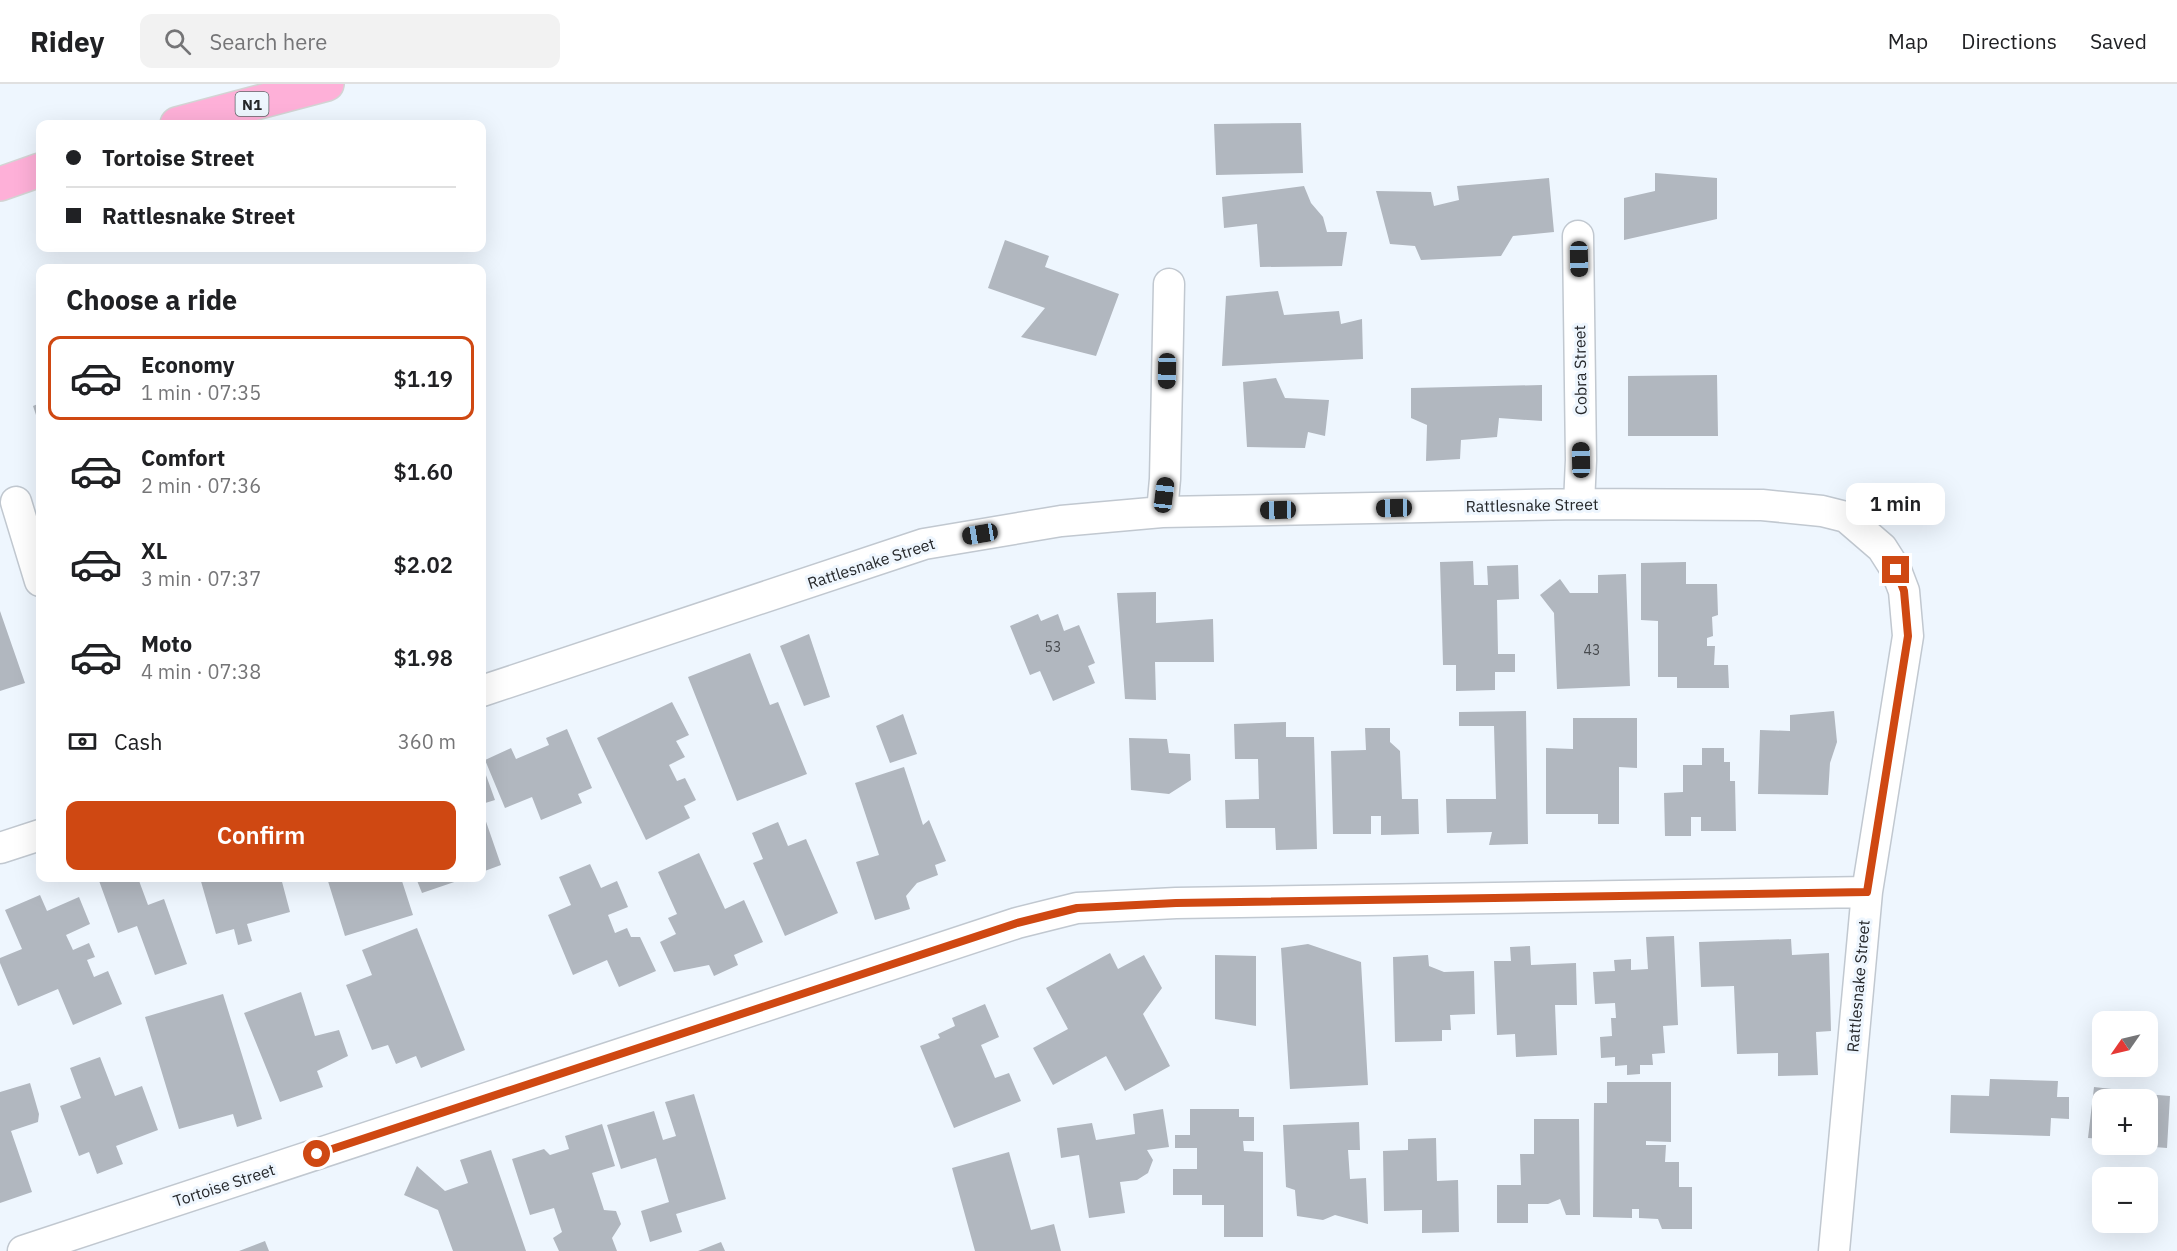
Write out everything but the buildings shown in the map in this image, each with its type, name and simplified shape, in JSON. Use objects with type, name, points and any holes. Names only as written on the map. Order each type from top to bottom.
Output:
[{"type":"highway","name":"N1","points":[[192,120],[327,84]]},
{"type":"highway","points":[[0,184],[36,171]]},
{"type":"street","name":"Cobra Street","points":[[1578,236],[1580,504]]},
{"type":"street","points":[[1161,512],[1166,478],[1169,284]]},
{"type":"street","points":[[16,502],[36,568]]},
{"type":"street","name":"Rattlesnake Street","points":[[486,690],[924,544],[1061,520],[1161,512],[1580,504],[1762,505],[1822,511],[1846,517],[1882,548],[1896,570],[1904,591],[1908,636],[1867,892],[1834,1251]]},
{"type":"street","points":[[0,848],[36,836]]},
{"type":"street","name":"Tortoise Street","points":[[23,1251],[994,930],[1077,908],[1278,901],[1867,892]]},
{"type":"route","points":[[317,1154],[1017,923],[1077,908],[1176,903],[1867,892],[1908,636],[1904,591],[1896,570]]}]
